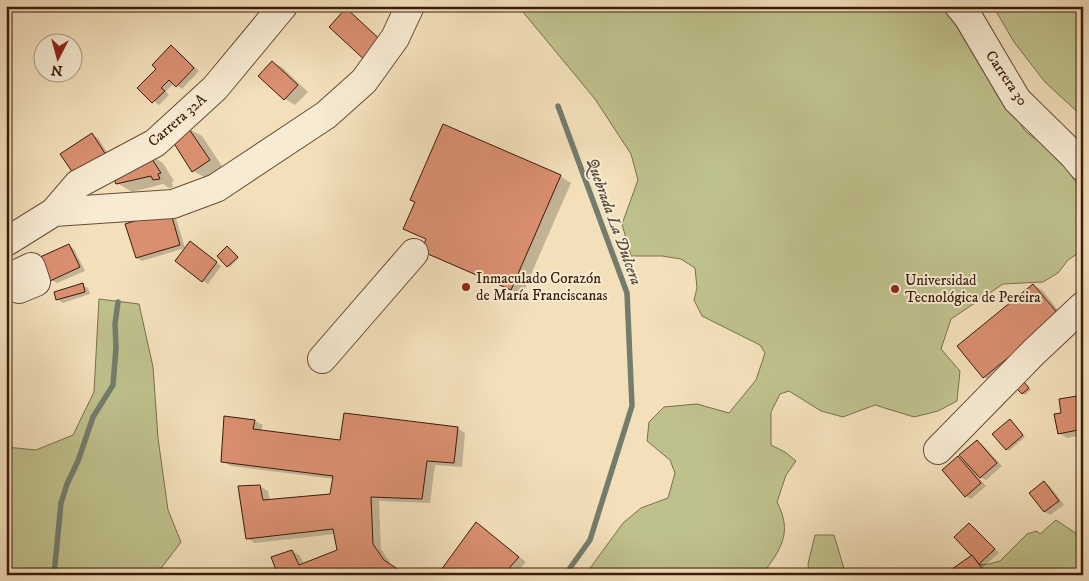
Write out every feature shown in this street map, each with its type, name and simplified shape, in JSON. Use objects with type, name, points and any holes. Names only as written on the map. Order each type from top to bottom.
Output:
[{"type":"street","name":"Carrera 32A","points":[[54,212],[78,184],[155,143],[215,88],[283,6]]},
{"type":"street","points":[[6,242],[54,212],[173,204],[216,188],[326,115],[364,81],[395,38],[410,6]]},
{"type":"street","name":"Carrera 30","points":[[959,6],[968,17],[1018,100],[1083,167]]},
{"type":"street","points":[[322,358],[414,253]]},
{"type":"street","points":[[938,450],[1034,352],[1083,306]]},
{"type":"green space","name":"Universidad Tecnológica de Pereira","points":[[518,6],[947,6],[1025,131],[1055,154],[1083,192],[1083,250],[1068,260],[1058,273],[1043,282],[1003,284],[951,319],[941,349],[960,371],[957,401],[938,411],[914,417],[875,405],[843,417],[821,411],[789,391],[780,394],[771,412],[771,445],[785,452],[796,461],[786,475],[777,502],[784,523],[783,540],[775,557],[762,575],[585,575],[623,523],[641,508],[668,498],[675,473],[670,460],[647,441],[649,422],[664,407],[697,404],[729,413],[756,380],[765,353],[760,345],[702,316],[694,300],[697,288],[695,268],[681,259],[662,256],[631,256],[622,224],[638,180],[631,154],[595,99]]},
{"type":"green space","points":[[993,6],[1083,6],[1083,117],[1045,82],[1014,42]]},
{"type":"green space","points":[[99,299],[139,304],[153,367],[158,438],[168,510],[181,542],[156,575],[6,575],[6,447],[36,450],[73,435],[94,392]]},
{"type":"green space","points":[[1056,520],[1083,538],[1083,575],[963,575],[976,565],[1000,561],[1027,534],[1037,531],[1040,534]]},
{"type":"green space","points":[[815,535],[834,535],[846,575],[809,575],[808,564]]},
{"type":"building","points":[[346,8],[386,45],[368,63],[329,27]]},
{"type":"building","points":[[171,45],[194,68],[176,87],[169,80],[161,88],[165,91],[152,103],[137,88],[156,69],[152,65]]},
{"type":"building","points":[[272,61],[298,85],[284,100],[258,76]]},
{"type":"building","points":[[443,124],[561,175],[511,290],[421,251],[426,239],[403,229],[415,202],[410,200]]},
{"type":"building","points":[[187,126],[210,160],[192,172],[170,137]]},
{"type":"building","points":[[92,133],[106,155],[75,176],[60,154]]},
{"type":"building","points":[[148,153],[161,173],[158,174],[160,179],[153,180],[151,176],[116,184],[112,175]]},
{"type":"building","points":[[170,210],[180,245],[136,258],[125,224]]},
{"type":"building","points":[[190,241],[217,262],[202,282],[175,261]]},
{"type":"building","points":[[69,244],[80,267],[50,281],[40,257]]},
{"type":"building","points":[[227,246],[238,257],[227,267],[217,256]]},
{"type":"building","points":[[83,283],[85,292],[56,300],[54,292]]},
{"type":"building","points":[[1033,284],[1060,316],[983,378],[957,346]]},
{"type":"building","points":[[1024,382],[1029,388],[1022,394],[1017,389]]},
{"type":"building","points":[[1083,395],[1083,429],[1058,434],[1054,414],[1061,413],[1059,399]]},
{"type":"building","points":[[344,413],[458,427],[454,463],[427,461],[422,499],[371,497],[373,544],[384,560],[399,570],[418,575],[278,575],[271,557],[292,550],[299,565],[337,550],[333,529],[246,539],[238,486],[260,485],[263,500],[330,494],[333,476],[221,462],[224,416],[255,420],[253,429],[340,440]]},
{"type":"building","points":[[1010,419],[1023,435],[1006,450],[992,434]]},
{"type":"building","points":[[977,440],[997,463],[980,478],[959,455]]},
{"type":"building","points":[[958,456],[981,483],[965,497],[942,470]]},
{"type":"building","points":[[1044,481],[1059,501],[1044,512],[1029,493]]},
{"type":"building","points":[[476,522],[519,557],[503,575],[418,575],[441,570]]},
{"type":"building","points":[[969,523],[995,549],[979,564],[954,537]]},
{"type":"building","points":[[972,555],[987,575],[957,575],[952,569]]},
{"type":"waterway","name":"Quebrada La Dulcera","points":[[558,106],[627,293],[632,406],[590,540],[565,575]]},
{"type":"waterway","points":[[54,575],[61,503],[93,417],[113,385],[116,348],[115,324],[118,302]]},
{"type":"place","name":"Inmaculado Corazón de María Franciscanas","points":[[466,287]]},
{"type":"place","name":"Universidad Tecnológica de Pereira","points":[[895,289]]}]
